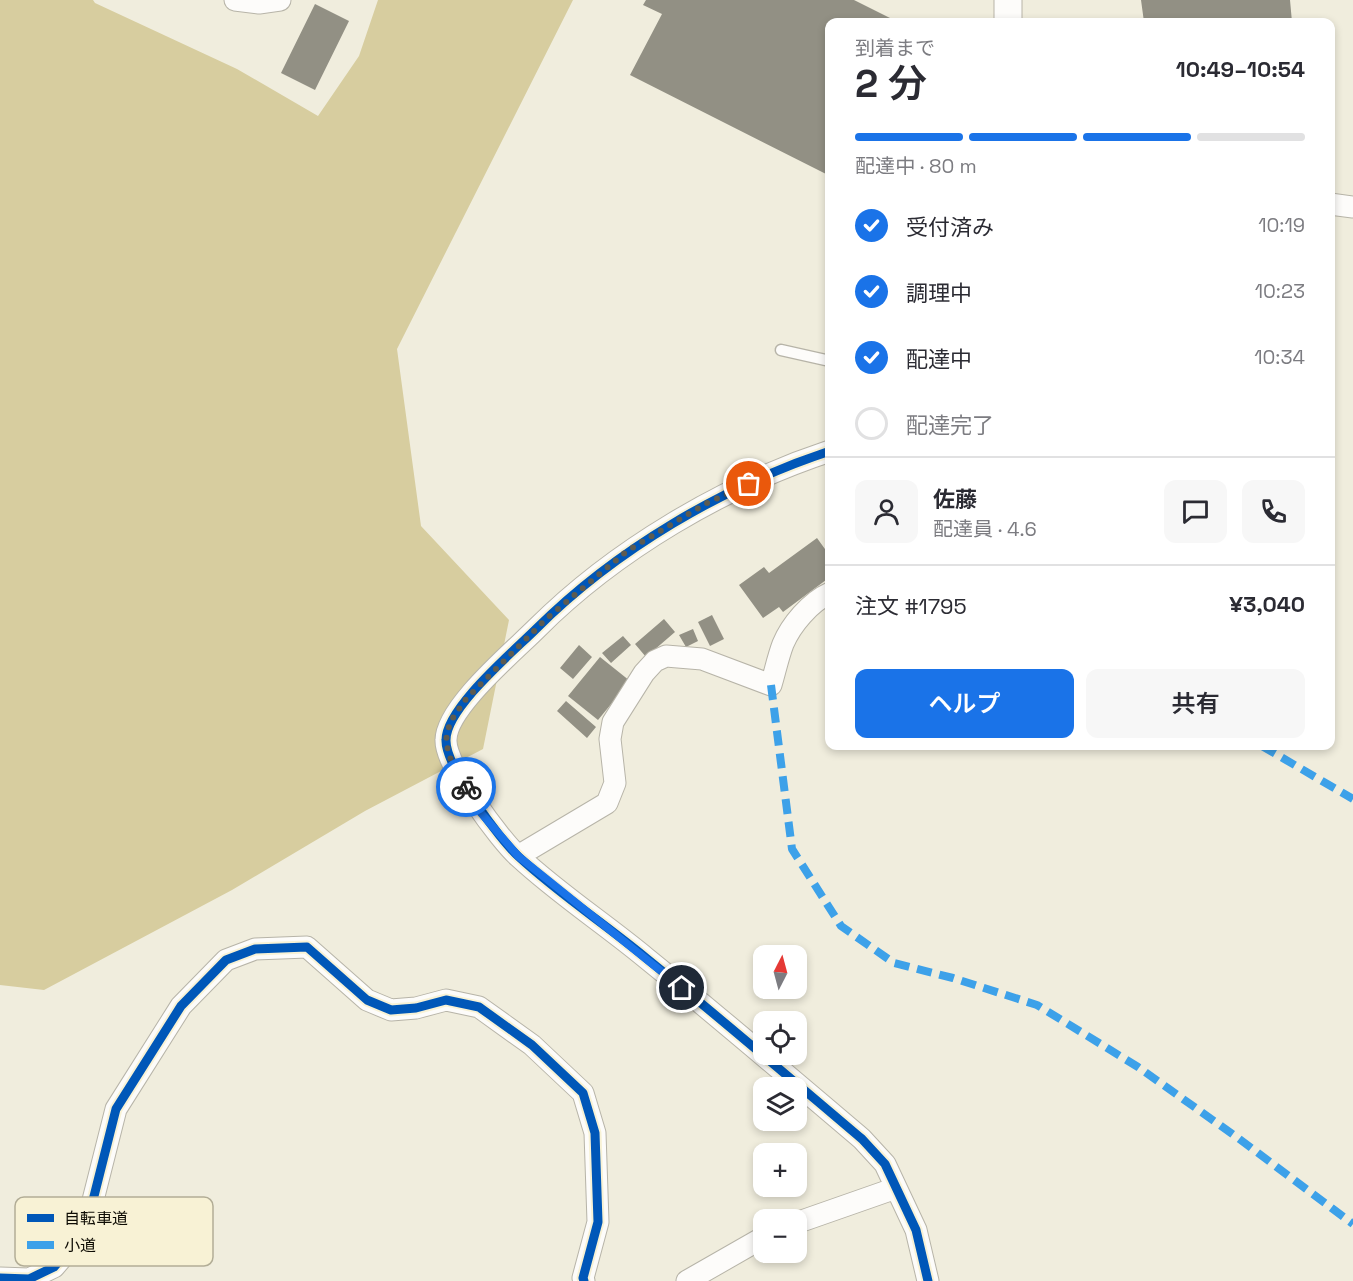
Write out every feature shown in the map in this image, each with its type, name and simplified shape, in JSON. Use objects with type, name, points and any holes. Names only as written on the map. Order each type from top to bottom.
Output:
[{"type":"street","points":[[236,0],[259,3],[280,0]]},
{"type":"street","points":[[1008,0],[1008,18]]},
{"type":"street","points":[[1335,205],[1353,207]]},
{"type":"street","points":[[825,453],[770,474],[707,503],[627,551],[546,619],[466,699],[450,722],[446,740],[449,756],[481,813],[518,856],[647,958],[862,1138],[885,1164],[916,1230],[928,1281]]},
{"type":"street","points":[[518,856],[607,803],[615,783],[610,739],[613,722],[644,673],[655,662],[666,656],[702,659],[771,685],[783,644],[799,618],[825,595]]},
{"type":"street","points":[[94,1197],[116,1109],[181,1006],[225,960],[255,949],[307,947],[368,1000],[391,1010],[416,1008],[446,1000],[479,1008],[532,1045],[583,1093],[595,1132],[598,1222],[584,1281]]},
{"type":"street","points":[[807,1219],[896,1188]]},
{"type":"street","points":[[687,1281],[753,1243]]},
{"type":"street","points":[[0,1278],[29,1279],[56,1266]]},
{"type":"lane","points":[[781,350],[825,360]]},
{"type":"shaded area","points":[[0,0],[93,0],[95,3],[237,69],[318,116],[359,56],[378,0],[573,0],[397,349],[421,526],[509,620],[483,749],[365,811],[232,890],[44,990],[0,985]]},
{"type":"building","points":[[646,0],[854,0],[890,18],[825,18],[825,173],[630,75],[662,14],[643,5]]},
{"type":"building","points":[[1141,0],[1290,0],[1292,18],[1143,18]]},
{"type":"building","points":[[315,4],[349,21],[315,90],[281,73]]},
{"type":"building","points":[[817,538],[825,549],[825,581],[783,612],[779,607],[763,618],[739,585],[764,567],[769,573]]},
{"type":"building","points":[[712,615],[724,639],[710,646],[698,622]]},
{"type":"building","points":[[664,619],[675,632],[646,657],[635,644]]},
{"type":"building","points":[[693,629],[698,641],[686,647],[679,635]]},
{"type":"building","points":[[623,636],[631,645],[611,663],[602,653]]},
{"type":"building","points":[[579,645],[592,657],[573,679],[560,668]]},
{"type":"building","points":[[600,657],[630,681],[598,720],[568,696]]},
{"type":"building","points":[[566,701],[596,727],[587,738],[557,711]]},
{"type":"marked path","points":[[771,685],[792,849],[841,926],[894,963],[953,978],[1037,1005],[1138,1067],[1353,1224]]},
{"type":"marked path","points":[[1269,750],[1353,799]]},
{"type":"cycle path","points":[[825,453],[750,482],[711,502],[636,547],[600,573],[567,600],[482,681],[457,712],[449,727],[446,740],[454,767],[475,802],[499,835],[519,857],[727,1025],[862,1139],[885,1164],[916,1230],[928,1281]]},
{"type":"cycle path","points":[[94,1197],[116,1109],[181,1006],[226,960],[255,949],[307,947],[367,1000],[391,1010],[416,1008],[446,1000],[479,1007],[532,1045],[583,1093],[595,1133],[598,1222],[584,1281]]},
{"type":"cycle path","points":[[0,1278],[29,1279],[55,1266]]},
{"type":"way so far","points":[[466,787],[449,756],[446,740],[450,722],[466,699],[546,619],[627,551],[707,503],[749,484]]},
{"type":"route","points":[[466,787],[481,813],[518,856],[682,988]]}]
